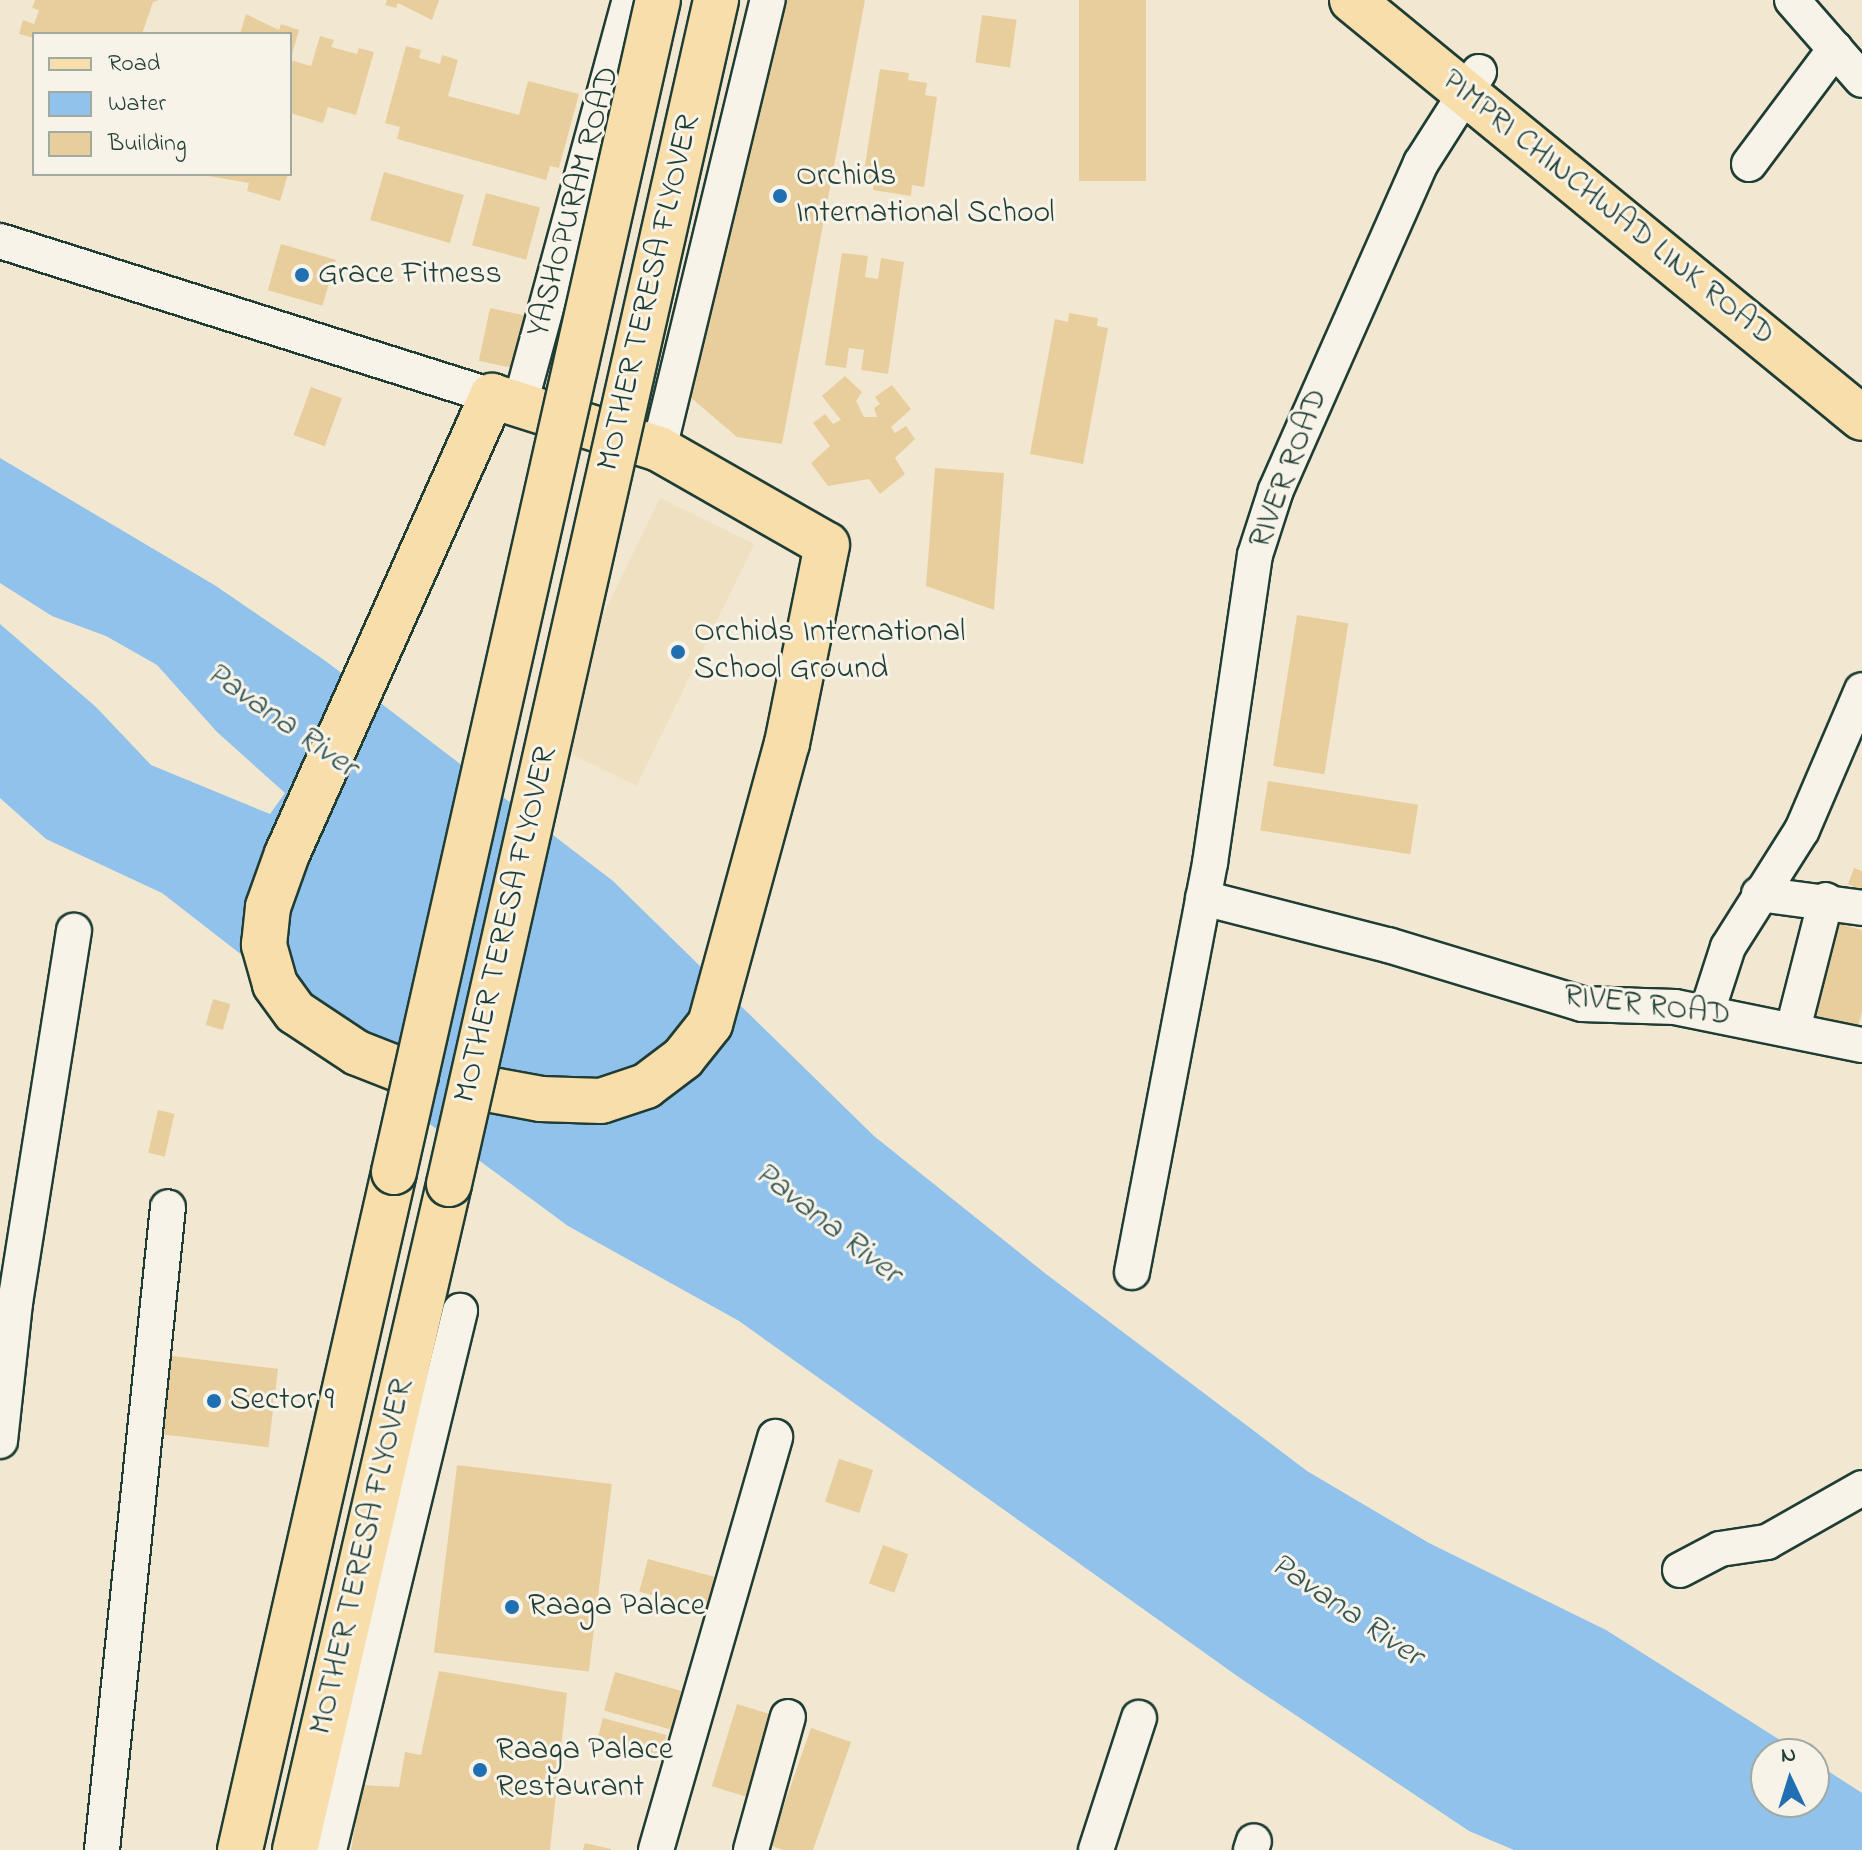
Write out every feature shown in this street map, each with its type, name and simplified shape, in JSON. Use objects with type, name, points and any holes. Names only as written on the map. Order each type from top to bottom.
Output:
[{"type":"main road","name":"MOTHER TERESA FLYOVER","points":[[241,1847],[658,0]]},
{"type":"main road","name":"MOTHER TERESA FLYOVER","points":[[295,1850],[716,0]]},
{"type":"main road","name":"PIMPRI CHINCHWAD LINK ROAD","points":[[1352,0],[1472,83],[1862,387]]},
{"type":"main road","name":"PIMPRI CHINCHWAD LINK ROAD","points":[[1391,0],[1472,83],[1862,418]]},
{"type":"main road","points":[[416,1076],[357,1053],[295,1012],[275,984],[264,945],[268,907],[287,854],[430,533],[506,400],[659,449],[827,545],[787,743],[710,1024],[683,1058],[646,1086],[601,1101],[541,1099],[471,1086]]},
{"type":"street","name":"YASHOPURAM ROAD","points":[[506,400],[630,0]]},
{"type":"street","points":[[659,449],[768,0]]},
{"type":"street","points":[[1792,0],[1862,80]]},
{"type":"street","points":[[1749,164],[1835,49]]},
{"type":"street","name":"RIVER ROAD","points":[[1132,1272],[1203,898],[1255,555],[1271,503],[1421,163],[1472,83]]},
{"type":"street","points":[[0,241],[506,400]]},
{"type":"street","points":[[1707,1012],[1728,947],[1802,830],[1862,690]]},
{"type":"street","points":[[1759,894],[1826,900],[1862,908]]},
{"type":"street","name":"RIVER ROAD","points":[[1203,898],[1388,945],[1582,1004],[1707,1012],[1862,1045]]},
{"type":"street","points":[[1793,1029],[1826,900]]},
{"type":"street","points":[[0,1441],[15,1303],[74,931]]},
{"type":"street","points":[[102,1850],[168,1207]]},
{"type":"street","points":[[329,1850],[460,1311]]},
{"type":"street","points":[[656,1850],[689,1722],[775,1437]]},
{"type":"street","points":[[1680,1570],[1720,1549],[1767,1542],[1862,1488]]},
{"type":"street","points":[[751,1850],[788,1717]]},
{"type":"street","points":[[1096,1850],[1139,1718]]},
{"type":"shaded area","name":"Orchids International School Ground","points":[[660,498],[754,544],[636,786],[542,740]]},
{"type":"water","name":"Pavana River","points":[[0,458],[216,586],[327,662],[613,881],[874,1136],[1046,1274],[1307,1471],[1429,1543],[1606,1630],[1777,1738],[1750,1738],[1750,1818],[1830,1818],[1830,1772],[1862,1793],[1862,1850],[1514,1850],[1469,1831],[1240,1678],[739,1321],[568,1226],[412,1111],[261,970],[162,893],[46,839],[0,798],[0,624],[96,707],[151,765],[270,814],[285,793],[217,732],[157,665],[106,636],[52,616],[0,583]]},
{"type":"building","points":[[35,0],[159,0],[153,2],[143,32],[32,32],[32,37],[19,34],[23,20],[34,24],[39,10],[32,8]]},
{"type":"building","points":[[387,0],[439,0],[432,20],[398,3],[396,8],[385,5]]},
{"type":"building","name":"Orchids International School","points":[[780,0],[865,0],[782,444],[737,437],[683,391]]},
{"type":"building","points":[[1079,0],[1146,0],[1146,181],[1079,181]]},
{"type":"building","points":[[246,14],[279,30],[281,24],[299,30],[292,54],[292,32],[241,32]]},
{"type":"building","points":[[982,15],[1017,20],[1010,67],[975,63]]},
{"type":"building","points":[[320,36],[334,40],[331,47],[357,54],[359,48],[374,52],[356,115],[328,107],[323,123],[292,114],[292,61],[311,66]]},
{"type":"building","points":[[406,46],[421,50],[419,58],[440,64],[442,55],[458,60],[448,96],[519,115],[528,81],[579,94],[559,168],[550,166],[546,180],[397,139],[400,127],[385,123]]},
{"type":"building","points":[[880,69],[909,73],[908,80],[927,83],[925,95],[937,97],[924,187],[912,185],[911,196],[873,190],[874,180],[863,178]]},
{"type":"building","points":[[384,172],[464,195],[450,243],[370,220]]},
{"type":"building","points":[[209,176],[287,176],[280,201],[247,191],[249,183]]},
{"type":"building","points":[[486,193],[540,207],[526,260],[472,245]]},
{"type":"building","name":"Grace Fitness","points":[[281,244],[336,260],[323,306],[268,290]]},
{"type":"building","points":[[842,253],[868,256],[865,277],[878,279],[881,258],[904,262],[888,374],[861,370],[864,350],[849,348],[846,368],[825,365]]},
{"type":"building","points":[[490,308],[527,316],[516,369],[479,361]]},
{"type":"building","points":[[1069,313],[1098,318],[1097,326],[1108,328],[1083,464],[1030,454],[1055,319],[1068,322]]},
{"type":"building","points":[[845,376],[862,392],[856,401],[864,417],[877,417],[874,408],[880,404],[875,397],[892,385],[911,409],[891,427],[895,433],[906,426],[915,439],[895,458],[905,474],[880,494],[869,479],[828,486],[811,463],[830,446],[813,423],[825,414],[833,424],[841,420],[822,396]]},
{"type":"building","points":[[311,387],[342,398],[325,446],[294,435]]},
{"type":"building","points":[[935,468],[1004,473],[994,610],[926,586]]},
{"type":"building","points":[[1297,615],[1348,623],[1324,774],[1273,766]]},
{"type":"building","points":[[1268,781],[1418,805],[1410,854],[1260,830]]},
{"type":"building","points":[[1854,868],[1862,871],[1862,890],[1848,884]]},
{"type":"building","points":[[1833,922],[1862,930],[1862,1012],[1856,1034],[1806,1020]]},
{"type":"building","points":[[213,999],[230,1004],[223,1030],[206,1025]]},
{"type":"building","points":[[158,1110],[175,1114],[165,1157],[148,1153]]},
{"type":"building","name":"Sector 9","points":[[157,1354],[278,1369],[268,1447],[147,1432]]},
{"type":"building","points":[[839,1459],[873,1470],[859,1513],[825,1502]]},
{"type":"building","name":"Raaga Palace","points":[[457,1465],[612,1484],[589,1672],[434,1653]]},
{"type":"building","points":[[883,1545],[908,1554],[894,1593],[869,1584]]},
{"type":"building","points":[[648,1559],[726,1580],[717,1613],[639,1592]]},
{"type":"building","name":"Raaga Palace Restaurant","points":[[439,1671],[567,1693],[550,1850],[351,1850],[362,1785],[399,1787],[405,1752],[421,1755]]},
{"type":"building","points":[[615,1672],[683,1692],[672,1730],[604,1710]]},
{"type":"building","points":[[737,1704],[777,1716],[752,1799],[712,1786]]},
{"type":"building","points":[[603,1718],[667,1735],[660,1759],[597,1742]]},
{"type":"building","points":[[811,1728],[851,1742],[813,1850],[783,1850],[770,1845]]},
{"type":"building","points":[[585,1843],[611,1849],[611,1850],[583,1850]]},
{"type":"place","name":"Orchids International School","points":[[780,196]]},
{"type":"place","name":"Grace Fitness","points":[[302,275]]},
{"type":"place","name":"Orchids International School Ground","points":[[678,652]]},
{"type":"place","name":"Sector 9","points":[[214,1401]]},
{"type":"place","name":"Raaga Palace","points":[[512,1607]]},
{"type":"place","name":"Raaga Palace Restaurant","points":[[480,1770]]}]
